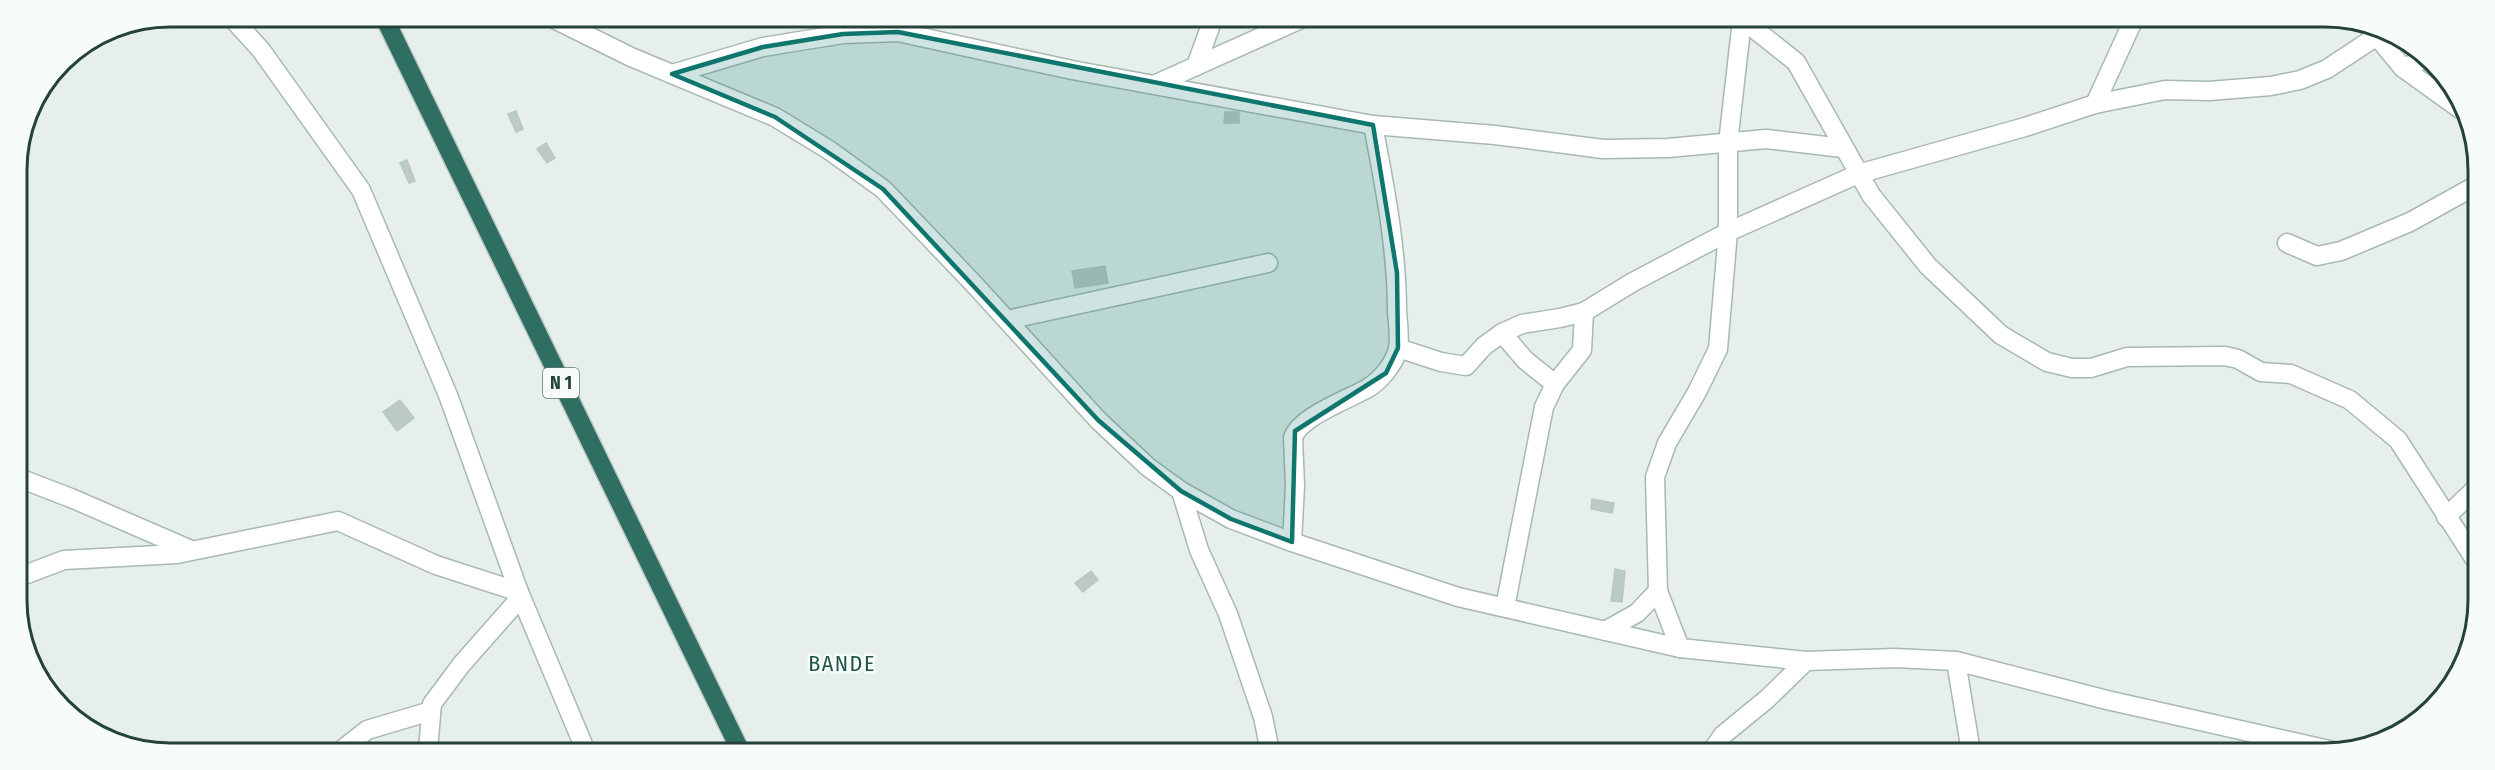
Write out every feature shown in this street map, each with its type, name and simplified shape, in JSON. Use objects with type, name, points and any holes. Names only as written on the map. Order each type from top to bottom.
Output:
[{"type":"highway","name":"N 1","points":[[389,27],[737,743]]},
{"type":"street","points":[[240,27],[261,50],[360,189],[448,395],[520,595],[582,743]]},
{"type":"street","points":[[571,27],[672,74],[776,117],[829,150],[883,189],[1098,420],[1148,467],[1180,491],[1231,519],[1292,543],[1458,597],[1680,648],[1806,661],[1895,658],[1956,661],[2107,700],[2298,743]]},
{"type":"street","points":[[672,74],[836,27]]},
{"type":"street","points":[[850,27],[898,32],[1072,70],[1373,126],[1495,135],[1603,149],[1668,148],[1766,139],[1844,148]]},
{"type":"street","points":[[1196,66],[1210,27]]},
{"type":"street","points":[[1156,84],[1283,27]]},
{"type":"street","points":[[1680,648],[1658,591],[1655,477],[1667,443],[1697,392],[1718,349],[1728,232],[1728,142],[1741,27]]},
{"type":"street","points":[[1751,27],[1796,62],[1871,195],[1928,266],[1966,305],[2010,340],[2047,362],[2072,368],[2091,368],[2127,357],[2203,356],[2238,359],[2261,372],[2291,374],[2350,400],[2398,440],[2468,549]]},
{"type":"street","points":[[2095,104],[2130,27]]},
{"type":"street","points":[[1398,348],[1442,362],[1466,366],[1484,346],[1502,333],[1522,324],[1584,312],[1633,282],[1728,232],[1858,174],[2025,127],[2095,104],[2165,90],[2209,91],[2261,87],[2300,80],[2327,69],[2375,36]]},
{"type":"street","points":[[2377,37],[2403,68],[2451,102]]},
{"type":"street","points":[[2403,68],[2419,63]]},
{"type":"street","points":[[1292,543],[1295,486],[1293,438],[1295,431],[1307,421],[1370,386],[1386,373],[1398,348],[1397,273],[1389,207],[1373,126]]},
{"type":"street","points":[[2287,243],[2317,256],[2341,251],[2410,222],[2468,190]]},
{"type":"street","points":[[1007,320],[1268,263]]},
{"type":"street","points":[[1505,607],[1544,407],[1555,384],[1582,350],[1584,312]]},
{"type":"street","points":[[1502,333],[1525,360],[1555,384]]},
{"type":"street","points":[[27,481],[192,551]]},
{"type":"street","points":[[1180,491],[1199,550],[1228,614],[1263,717],[1268,743]]},
{"type":"street","points":[[2446,517],[2468,500]]},
{"type":"street","points":[[27,574],[64,560],[192,551],[339,521],[436,565],[520,595]]},
{"type":"street","points":[[1605,631],[1637,613],[1658,591]]},
{"type":"street","points":[[428,743],[432,704],[461,665],[520,595]]},
{"type":"street","points":[[1717,743],[1723,735],[1767,699],[1806,661]]},
{"type":"street","points":[[1956,661],[1970,743]]},
{"type":"street","points":[[351,743],[367,730],[431,711]]},
{"type":"highlighted area","points":[[898,32],[1373,125],[1397,273],[1398,348],[1386,373],[1295,431],[1292,542],[1231,519],[1181,491],[1098,420],[883,189],[775,117],[672,74],[763,47],[843,34]]},
{"type":"building","points":[[516,111],[523,129],[516,132],[508,114]]},
{"type":"building","points":[[1225,112],[1239,112],[1239,123],[1224,123]]},
{"type":"building","points":[[546,143],[555,158],[547,163],[537,149]]},
{"type":"building","points":[[407,160],[415,181],[409,183],[400,163]]},
{"type":"building","points":[[1105,266],[1108,283],[1075,288],[1072,271]]},
{"type":"building","points":[[400,400],[414,418],[397,431],[383,412]]},
{"type":"building","points":[[1592,499],[1614,503],[1612,513],[1591,509]]},
{"type":"building","points":[[1615,569],[1625,571],[1622,602],[1611,601]]},
{"type":"building","points":[[1091,571],[1098,580],[1083,592],[1075,583]]},
{"type":"district","name":"BANDE","points":[[842,663]]}]
